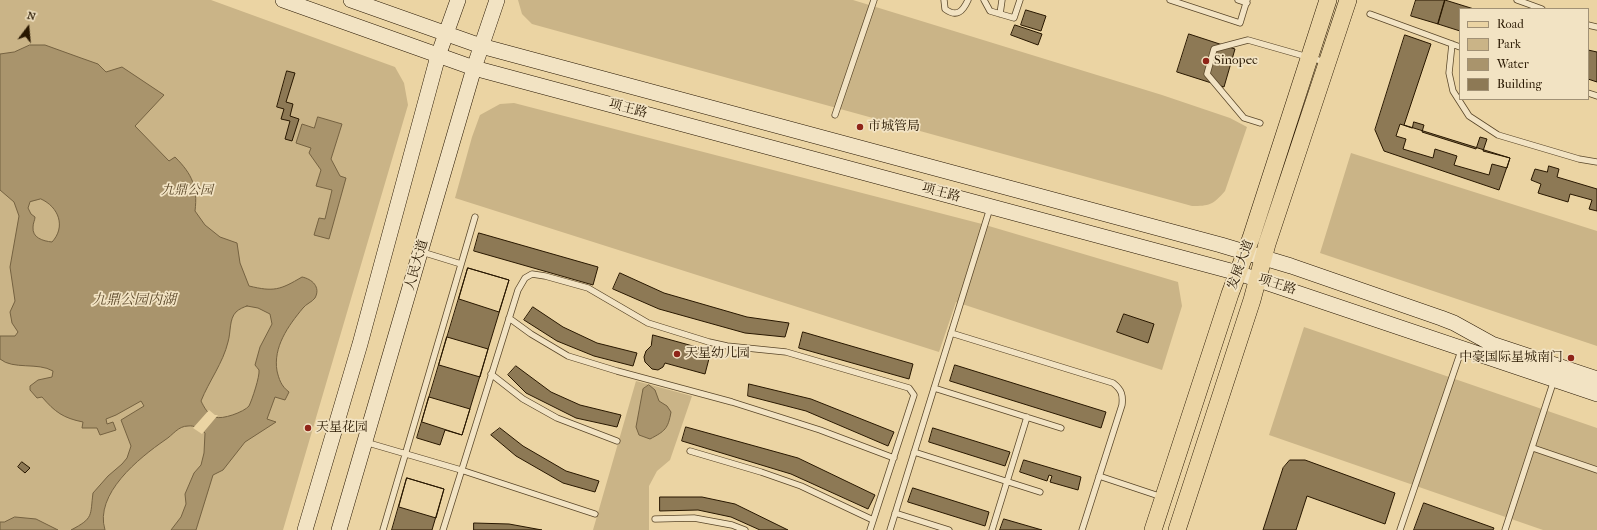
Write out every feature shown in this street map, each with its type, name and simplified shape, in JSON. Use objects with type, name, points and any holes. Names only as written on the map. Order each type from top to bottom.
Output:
[{"type":"main road","name":"项王路","points":[[283,0],[474,68],[1238,273],[1597,394]]},
{"type":"main road","name":"项王路","points":[[350,0],[481,46],[1263,257],[1441,318],[1454,323],[1492,344],[1597,379]]},
{"type":"main road","points":[[305,530],[360,344],[438,56],[458,0]]},
{"type":"main road","name":"人民大道","points":[[339,530],[474,68],[497,0]]},
{"type":"main road","name":"发展大道","points":[[1153,530],[1328,0]]},
{"type":"main road","name":"发展大道","points":[[1177,530],[1252,300],[1263,257],[1348,0]]},
{"type":"lane","points":[[835,115],[874,0]]},
{"type":"lane","points":[[944,0],[945,9],[948,12],[958,13],[962,11],[968,0]]},
{"type":"lane","points":[[984,0],[990,11],[1014,18],[1020,0]]},
{"type":"lane","points":[[1000,14],[1002,0]]},
{"type":"lane","points":[[1170,0],[1240,23],[1247,1],[1238,0]]},
{"type":"lane","points":[[1517,0],[1539,8]]},
{"type":"lane","points":[[1370,14],[1459,47]]},
{"type":"lane","points":[[1260,123],[1244,118],[1207,74],[1214,48],[1248,40],[1327,62]]},
{"type":"lane","points":[[1452,44],[1449,73],[1453,92],[1469,116],[1498,135],[1579,159],[1597,162]]},
{"type":"lane","points":[[890,530],[990,206]]},
{"type":"lane","points":[[383,530],[475,217]]},
{"type":"lane","points":[[421,252],[461,264]]},
{"type":"lane","points":[[443,530],[518,290],[525,278],[532,274],[545,276],[594,291],[648,323],[709,342],[727,346],[786,352],[909,388],[914,395],[870,530]]},
{"type":"lane","points":[[509,318],[531,334],[568,356],[617,371],[732,402],[820,430],[894,458]]},
{"type":"lane","points":[[951,333],[1113,383],[1120,389],[1123,396],[1122,405],[1082,530]]},
{"type":"lane","points":[[1400,530],[1462,348]]},
{"type":"lane","points":[[491,374],[523,399],[557,418],[617,441]]},
{"type":"lane","points":[[1505,530],[1554,380]]},
{"type":"lane","points":[[934,388],[1061,428]]},
{"type":"lane","points":[[992,530],[1027,417]]},
{"type":"lane","points":[[365,442],[461,470],[595,514]]},
{"type":"lane","points":[[1533,448],[1597,470]]},
{"type":"lane","points":[[690,451],[762,472],[795,484],[873,520]]},
{"type":"lane","points":[[914,452],[1040,492]]},
{"type":"lane","points":[[1099,476],[1164,497]]},
{"type":"lane","points":[[895,513],[949,530]]},
{"type":"lane","points":[[655,519],[694,518],[732,525],[745,530]]},
{"type":"green space","name":"九鼎公园","points":[[0,0],[211,0],[395,67],[404,83],[408,105],[283,530],[0,530]]},
{"type":"green space","points":[[518,0],[853,0],[1162,95],[1230,118],[1247,127],[1225,191],[1210,204],[1203,206],[1192,206],[532,24],[522,14]]},
{"type":"green space","points":[[514,103],[982,224],[1178,282],[1182,306],[1162,370],[956,302],[939,352],[455,198],[472,137],[480,115],[500,104]]},
{"type":"green space","points":[[1351,153],[1597,231],[1597,346],[1320,253]]},
{"type":"green space","points":[[1304,327],[1597,428],[1597,530],[1543,530],[1269,435]]},
{"type":"green space","points":[[636,381],[692,396],[670,460],[657,471],[649,486],[649,530],[593,530]]},
{"type":"water","name":"九鼎公园内湖","points":[[30,45],[45,45],[98,64],[106,72],[122,67],[164,95],[135,126],[169,161],[175,157],[186,169],[190,175],[196,195],[195,211],[205,225],[220,237],[237,243],[240,263],[249,286],[265,289],[277,289],[302,277],[312,282],[316,287],[317,294],[315,298],[297,315],[283,337],[277,354],[277,371],[282,385],[289,392],[285,400],[275,397],[267,419],[276,422],[245,442],[223,470],[213,475],[196,530],[171,530],[181,517],[186,504],[185,494],[194,473],[201,465],[204,453],[205,433],[193,426],[184,426],[143,457],[121,478],[112,490],[106,503],[103,517],[105,530],[71,530],[84,522],[90,516],[93,493],[127,458],[131,446],[121,420],[144,406],[141,401],[106,419],[107,424],[113,422],[116,430],[100,435],[97,428],[82,428],[83,422],[70,419],[60,414],[42,397],[37,398],[30,390],[30,386],[38,380],[52,377],[53,371],[47,368],[12,364],[0,359],[0,336],[15,336],[18,332],[12,323],[10,312],[15,301],[10,267],[19,216],[14,202],[0,190],[0,54],[14,52]],"holes":[[[41,199],[52,207],[58,218],[59,230],[52,242],[39,238],[33,231],[35,217],[31,214],[28,208],[30,202]],[[247,306],[258,308],[270,314],[272,324],[260,347],[255,365],[259,370],[256,388],[249,406],[238,413],[218,418],[208,413],[201,401],[226,350],[232,318],[236,312]]]},
{"type":"water","points":[[318,117],[342,124],[331,159],[340,176],[346,178],[329,239],[314,235],[319,218],[325,219],[332,190],[316,186],[321,170],[309,153],[311,148],[296,143],[302,124],[314,128]]},
{"type":"water","points":[[649,385],[655,390],[659,401],[667,406],[671,412],[669,422],[665,429],[650,439],[639,435],[636,427],[643,389]]},
{"type":"water","points":[[15,517],[36,519],[58,530],[0,530],[0,522],[4,522]]},
{"type":"pier","points":[[209,410],[215,415],[218,415],[202,434],[193,428]]},
{"type":"building","points":[[1416,0],[1445,0],[1438,24],[1411,16]]},
{"type":"building","points":[[1445,0],[1471,8],[1459,8],[1459,31],[1438,24]]},
{"type":"building","points":[[1026,10],[1046,16],[1041,31],[1021,25]]},
{"type":"building","points":[[1015,25],[1042,34],[1038,45],[1011,35]]},
{"type":"building","name":"Sinopec","points":[[1189,34],[1235,49],[1224,87],[1177,72]]},
{"type":"building","points":[[1405,35],[1431,44],[1404,125],[1510,158],[1499,190],[1384,151],[1375,130]]},
{"type":"building","points":[[1589,50],[1597,52],[1597,82],[1589,79]]},
{"type":"building","points":[[287,71],[295,73],[286,102],[293,104],[290,116],[299,119],[292,141],[285,139],[290,121],[281,119],[284,109],[277,107]]},
{"type":"building","points":[[1414,122],[1424,125],[1422,132],[1476,149],[1480,137],[1487,139],[1483,151],[1510,158],[1507,168],[1492,164],[1489,175],[1454,165],[1457,156],[1435,149],[1433,158],[1403,149],[1406,139],[1396,136],[1400,124],[1412,128]]},
{"type":"building","points":[[1549,166],[1559,169],[1557,177],[1597,189],[1597,211],[1589,209],[1592,200],[1570,194],[1568,202],[1538,193],[1541,184],[1531,180],[1535,169],[1547,172]]},
{"type":"building","points":[[479,233],[598,267],[593,285],[474,251]]},
{"type":"building","points":[[468,268],[509,280],[462,435],[445,430],[440,445],[417,438]]},
{"type":"building","points":[[468,268],[509,280],[499,312],[459,299]]},
{"type":"building","points":[[620,273],[664,293],[747,317],[789,323],[785,337],[745,333],[659,309],[613,289]]},
{"type":"building","points":[[533,307],[563,327],[597,343],[637,353],[633,366],[594,356],[557,341],[524,320]]},
{"type":"building","points":[[1124,314],[1154,324],[1148,343],[1117,332]]},
{"type":"building","points":[[803,332],[913,364],[909,379],[799,348]]},
{"type":"building","name":"天星幼儿园","points":[[653,335],[711,351],[705,374],[665,363],[663,367],[658,370],[652,369],[645,362],[644,357],[646,351],[651,346]]},
{"type":"building","points":[[447,337],[488,349],[480,377],[439,365]]},
{"type":"building","points":[[955,365],[1106,412],[1101,428],[950,381]]},
{"type":"building","points":[[516,366],[551,392],[580,405],[621,415],[617,427],[576,418],[526,393],[508,375]]},
{"type":"building","points":[[749,384],[811,399],[894,432],[888,446],[806,411],[748,396]]},
{"type":"building","points":[[429,397],[470,409],[462,435],[422,422]]},
{"type":"building","points":[[686,427],[798,458],[875,495],[868,509],[791,474],[682,441]]},
{"type":"building","points":[[500,428],[523,446],[566,471],[599,481],[595,492],[563,483],[516,456],[491,435]]},
{"type":"building","points":[[933,428],[1010,452],[1005,466],[929,442]]},
{"type":"building","points":[[1024,460],[1081,477],[1078,490],[1050,482],[1052,476],[1049,475],[1047,481],[1020,472]]},
{"type":"building","points":[[1290,460],[1305,460],[1395,493],[1385,524],[1307,496],[1296,530],[1263,530],[1283,468]]},
{"type":"building","points":[[22,462],[30,468],[25,473],[18,467]]},
{"type":"building","points":[[407,478],[444,489],[432,530],[392,530]]},
{"type":"building","points":[[407,478],[444,489],[436,518],[399,507]]},
{"type":"building","points":[[913,488],[989,512],[985,526],[908,502]]},
{"type":"building","points":[[660,497],[702,497],[735,504],[788,530],[760,530],[731,517],[698,510],[660,511]]},
{"type":"building","points":[[1424,503],[1494,528],[1493,530],[1414,530]]},
{"type":"building","points":[[1004,519],[1042,530],[1000,530]]},
{"type":"building","points":[[474,523],[509,524],[542,530],[474,530]]},
{"type":"place","name":"Sinopec","points":[[1206,61]]},
{"type":"place","name":"市城管局","points":[[860,127]]},
{"type":"place","name":"天星幼儿园","points":[[677,354]]},
{"type":"place","name":"中豪国际星城南门","points":[[1571,358]]},
{"type":"place","name":"天星花园","points":[[308,428]]}]
